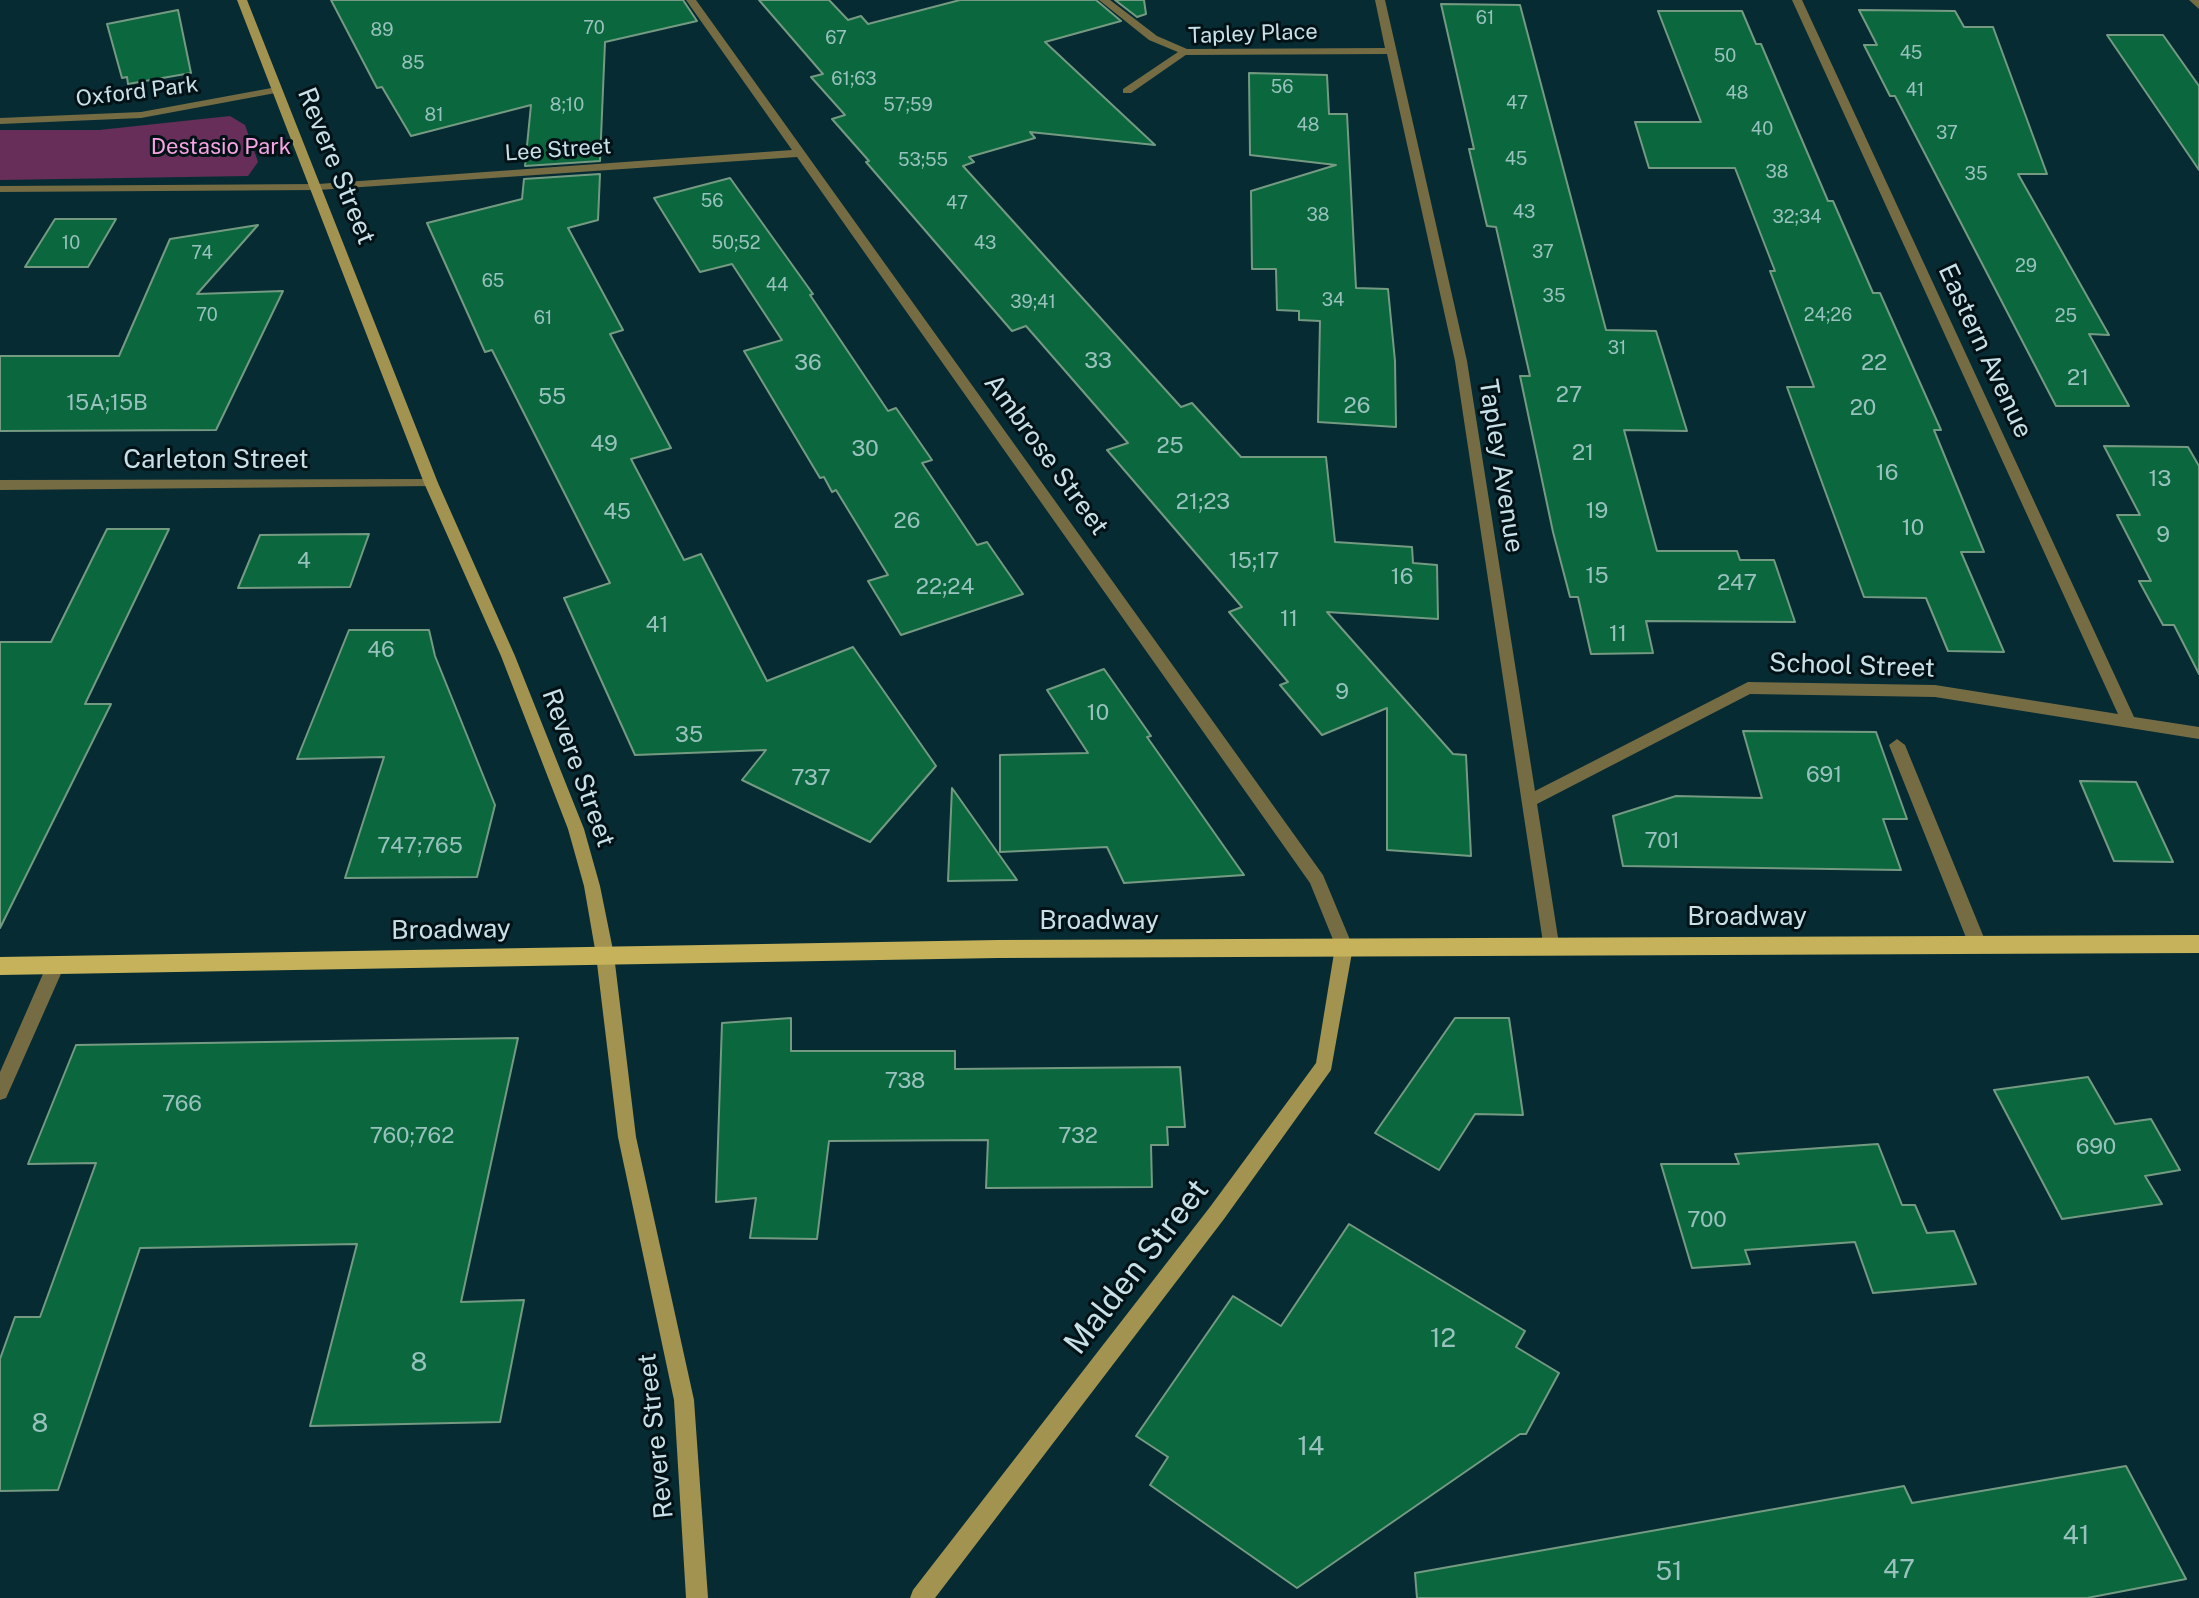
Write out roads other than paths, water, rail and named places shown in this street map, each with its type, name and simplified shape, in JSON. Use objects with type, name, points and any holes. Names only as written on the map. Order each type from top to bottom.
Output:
[{"type":"main road","name":"Broadway","points":[[0,966],[605,955],[1550,944],[2199,944]]},
{"type":"street","name":"Revere Street","points":[[242,0],[318,187],[431,483],[568,802],[592,886],[605,955],[627,1137],[684,1400],[697,1598]]},
{"type":"street","name":"Ambrose Street","points":[[691,0],[1317,880],[1344,947]]},
{"type":"street","points":[[1104,0],[1153,38],[1185,52]]},
{"type":"street","name":"Tapley Avenue","points":[[1380,0],[1461,361],[1550,944]]},
{"type":"street","name":"Eastern Avenue","points":[[1797,0],[2129,722]]},
{"type":"street","points":[[2194,0],[2199,6]]},
{"type":"street","name":"Tapley Place","points":[[1127,91],[1185,52],[1392,51]]},
{"type":"street","name":"Oxford Park","points":[[0,121],[103,119],[277,90]]},
{"type":"street","name":"Lee Street","points":[[318,187],[800,153]]},
{"type":"street","points":[[0,189],[318,187]]},
{"type":"street","name":"Carleton Street","points":[[0,485],[431,483]]},
{"type":"street","name":"School Street","points":[[1529,801],[1748,688],[1935,691],[2199,733]]},
{"type":"street","points":[[1897,745],[1978,945]]},
{"type":"street","name":"Malden Street","points":[[921,1598],[1217,1213],[1325,1065],[1344,947]]},
{"type":"street","points":[[0,1092],[55,967]]},
{"type":"park label","name":"Destasio Park","points":[[221,147]]}]
